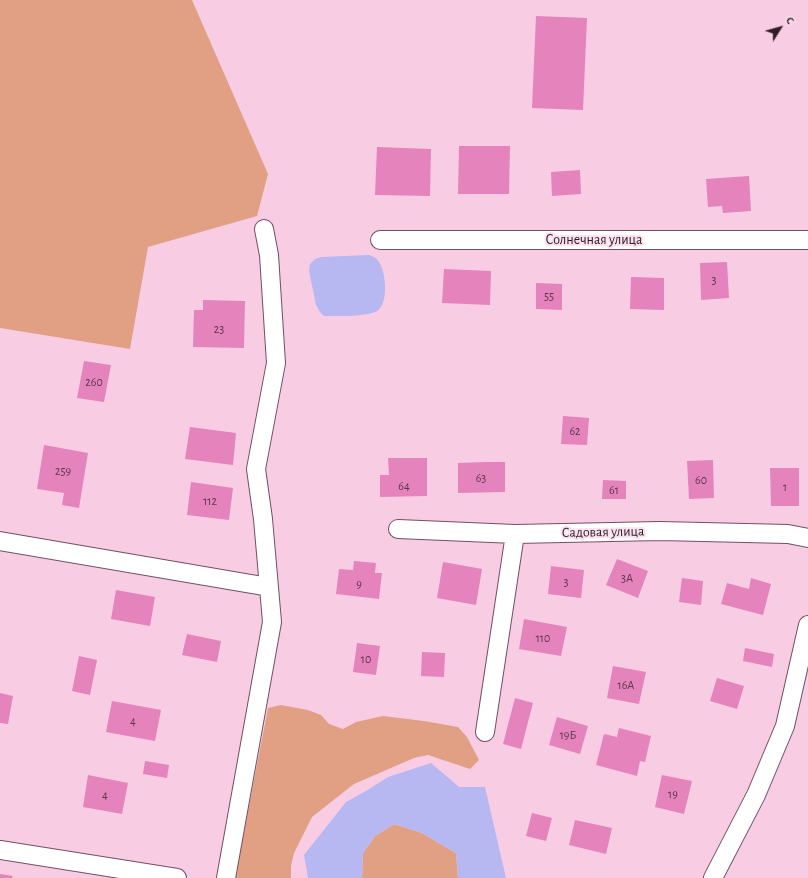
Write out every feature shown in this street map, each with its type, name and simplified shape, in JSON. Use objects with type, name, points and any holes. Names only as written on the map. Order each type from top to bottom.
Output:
[{"type":"street","points":[[226,878],[272,622],[263,519],[256,469],[276,363],[269,255],[264,229]]},
{"type":"street","name":"Солнечная улица","points":[[380,240],[808,240]]},
{"type":"street","name":"Садовая улица","points":[[398,529],[515,534],[660,531],[788,534],[808,538]]},
{"type":"street","points":[[485,732],[515,534]]},
{"type":"street","points":[[0,541],[269,587]]},
{"type":"street","points":[[713,878],[756,795],[785,726],[808,626]]},
{"type":"street","points":[[0,850],[177,878]]},
{"type":"shaded area","points":[[0,0],[192,0],[268,174],[257,216],[148,247],[130,349],[0,328]]},
{"type":"shaded area","points":[[281,705],[308,710],[321,715],[329,724],[343,729],[356,722],[383,716],[458,727],[467,737],[479,760],[470,769],[428,755],[414,758],[354,784],[312,817],[294,853],[291,866],[291,878],[235,878],[268,708]]},
{"type":"shaded area","points":[[394,824],[422,833],[456,853],[458,878],[362,878],[363,853],[375,836]]},
{"type":"water","points":[[369,255],[377,260],[385,280],[385,295],[381,307],[377,311],[366,314],[351,316],[324,316],[316,305],[309,271],[310,264],[315,259],[321,257]]},
{"type":"water","points":[[431,763],[459,787],[485,787],[506,878],[458,878],[456,853],[422,833],[394,824],[375,836],[363,853],[362,878],[308,878],[304,855],[346,802],[388,777]]},
{"type":"building","points":[[536,16],[587,18],[583,110],[532,108]]},
{"type":"building","points":[[459,146],[510,146],[509,194],[458,194]]},
{"type":"building","points":[[377,147],[431,149],[430,196],[375,195]]},
{"type":"building","points":[[580,170],[581,194],[552,196],[551,172]]},
{"type":"building","points":[[749,176],[751,211],[723,213],[722,206],[708,207],[706,179]]},
{"type":"building","points":[[727,262],[729,298],[701,300],[700,263]]},
{"type":"building","points":[[444,269],[491,271],[490,305],[442,303]]},
{"type":"building","points":[[631,277],[664,278],[664,310],[630,309]]},
{"type":"building","points":[[536,283],[562,284],[562,310],[536,309]]},
{"type":"building","points":[[203,300],[245,301],[244,348],[193,347],[194,310],[203,310]]},
{"type":"building","points":[[84,361],[111,365],[104,402],[77,398]]},
{"type":"building","points":[[563,416],[589,418],[587,445],[561,444]]},
{"type":"building","points":[[190,427],[236,433],[233,465],[185,459]]},
{"type":"building","points":[[44,445],[88,453],[79,508],[62,505],[64,493],[37,489]]},
{"type":"building","points":[[388,458],[427,458],[427,496],[380,497],[380,475],[389,475]]},
{"type":"building","points":[[713,460],[714,498],[689,499],[687,461]]},
{"type":"building","points":[[505,462],[505,492],[458,493],[458,463]]},
{"type":"building","points":[[770,468],[799,468],[799,506],[771,506]]},
{"type":"building","points":[[603,480],[626,481],[626,499],[602,499]]},
{"type":"building","points":[[191,482],[233,488],[229,520],[187,515]]},
{"type":"building","points":[[617,559],[648,571],[638,598],[606,585]]},
{"type":"building","points":[[354,561],[376,563],[375,573],[382,573],[379,599],[336,594],[339,569],[353,570]]},
{"type":"building","points":[[443,562],[482,569],[476,605],[437,598]]},
{"type":"building","points":[[551,566],[584,570],[581,598],[548,594]]},
{"type":"building","points":[[682,578],[703,581],[701,605],[679,602]]},
{"type":"building","points":[[751,578],[771,584],[763,615],[721,604],[727,583],[749,589]]},
{"type":"building","points":[[116,590],[155,597],[150,626],[111,619]]},
{"type":"building","points":[[524,619],[567,627],[561,656],[519,649]]},
{"type":"building","points":[[187,634],[221,641],[217,662],[182,655]]},
{"type":"building","points":[[357,643],[380,646],[376,675],[353,672]]},
{"type":"building","points":[[745,648],[774,654],[772,667],[743,661]]},
{"type":"building","points":[[422,652],[445,653],[444,677],[421,676]]},
{"type":"building","points":[[79,656],[97,660],[90,695],[72,691]]},
{"type":"building","points":[[613,666],[646,672],[639,704],[607,698]]},
{"type":"building","points":[[717,678],[744,686],[737,709],[710,701]]},
{"type":"building","points":[[0,693],[13,696],[8,724],[0,723]]},
{"type":"building","points":[[515,698],[533,703],[521,749],[503,744]]},
{"type":"building","points":[[112,701],[161,710],[155,741],[106,732]]},
{"type":"building","points":[[557,717],[588,726],[580,754],[549,745]]},
{"type":"building","points":[[619,728],[651,736],[645,762],[640,761],[637,776],[596,765],[604,734],[617,737]]},
{"type":"building","points":[[145,761],[169,765],[167,778],[143,774]]},
{"type":"building","points":[[88,775],[128,783],[122,814],[83,807]]},
{"type":"building","points":[[662,775],[692,781],[684,814],[655,807]]},
{"type":"building","points":[[532,813],[552,818],[546,841],[526,836]]},
{"type":"building","points":[[575,820],[612,828],[606,854],[569,845]]},
{"type":"building","points":[[0,874],[13,876],[12,878],[0,878]]}]
